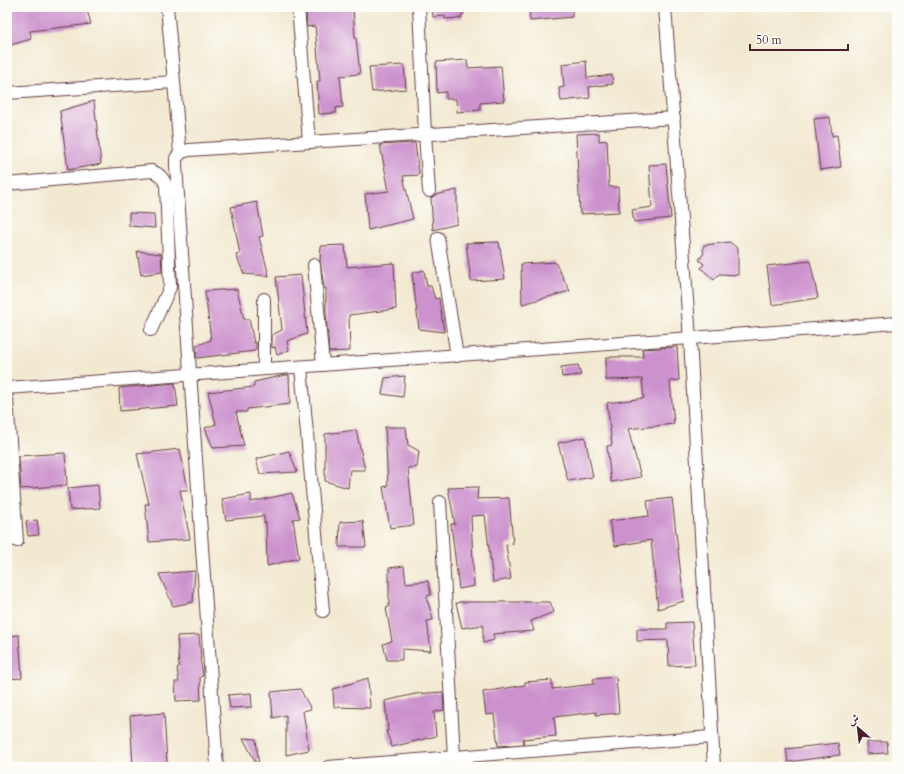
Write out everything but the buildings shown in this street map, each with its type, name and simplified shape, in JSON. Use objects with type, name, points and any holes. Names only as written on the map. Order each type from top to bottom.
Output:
[{"type":"street","points":[[167,7],[180,153]]},
{"type":"street","points":[[298,7],[309,142]]},
{"type":"street","points":[[419,7],[429,191]]},
{"type":"street","points":[[665,7],[690,338],[711,738],[714,767]]},
{"type":"street","points":[[7,93],[174,82]]},
{"type":"street","points":[[217,767],[176,158],[180,153],[189,150],[674,118]]},
{"type":"street","points":[[7,184],[152,171],[164,178],[166,185],[170,287],[151,330]]},
{"type":"street","points":[[438,238],[457,356]]},
{"type":"street","points":[[314,265],[323,365]]},
{"type":"street","points":[[264,299],[264,370]]},
{"type":"street","points":[[7,388],[897,323]]},
{"type":"street","points":[[301,367],[323,612]]},
{"type":"street","points":[[7,398],[17,541]]},
{"type":"street","points":[[440,502],[454,757]]},
{"type":"street","points":[[328,767],[711,738]]}]
